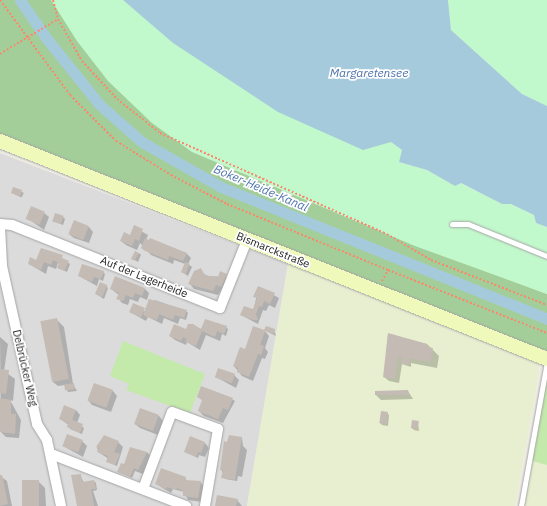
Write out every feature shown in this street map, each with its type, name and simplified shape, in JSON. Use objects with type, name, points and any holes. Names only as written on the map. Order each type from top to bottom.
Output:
[{"type":"main road","name":"Bismarckstraße","points":[[0,141],[547,359]]},
{"type":"street","name":"Auf der Lagerheide","points":[[0,226],[12,224],[220,308],[247,240]]},
{"type":"street","name":"Delbrücker Weg","points":[[0,226],[2,266],[37,424],[51,454],[61,506]]},
{"type":"street","points":[[143,489],[172,412],[218,429],[206,506]]},
{"type":"street","points":[[51,454],[186,506]]},
{"type":"lane","points":[[452,224],[468,224],[547,256]]},
{"type":"lane","points":[[521,506],[547,362]]},
{"type":"path","points":[[0,0],[70,95],[116,141],[171,175],[227,204],[547,333]]},
{"type":"path","points":[[53,0],[58,19],[82,62],[117,99],[160,133],[387,234],[431,260],[547,305]]},
{"type":"path","points":[[0,54],[58,19]]},
{"type":"path","points":[[376,291],[388,270]]},
{"type":"shaded area","points":[[0,153],[288,264],[247,506],[0,506]]},
{"type":"green space","points":[[0,0],[123,0],[410,242],[547,294],[547,354],[0,134]]},
{"type":"green space","name":"Margaretensee","points":[[51,0],[187,0],[402,150],[399,162],[427,170],[455,186],[460,183],[502,204],[511,204],[534,215],[536,223],[547,227],[547,294],[415,246],[192,152],[152,123],[108,81],[77,41]]},
{"type":"green space","points":[[448,0],[547,0],[547,106],[522,94],[451,30]]},
{"type":"green space","points":[[288,264],[538,362],[539,372],[515,506],[247,506]]},
{"type":"green space","points":[[123,341],[205,374],[190,413],[126,390],[129,384],[110,376]]},
{"type":"green space","points":[[547,378],[547,465],[532,461]]},
{"type":"green space","points":[[532,461],[547,465],[547,506],[523,506]]},
{"type":"water","name":"Margaretensee","points":[[123,0],[448,0],[451,30],[522,94],[547,106],[547,227],[536,223],[534,215],[511,204],[502,204],[461,183],[455,186],[427,170],[399,162],[402,150],[391,142],[363,150],[278,112],[173,43]]},
{"type":"building","points":[[13,187],[22,190],[20,197],[11,193]]},
{"type":"building","points":[[31,206],[45,212],[39,225],[26,219]]},
{"type":"building","points":[[55,213],[64,216],[61,224],[52,222]]},
{"type":"building","points":[[74,220],[89,226],[83,240],[68,234]]},
{"type":"building","points":[[134,225],[143,229],[139,241],[135,239],[132,246],[120,241],[124,232],[130,235]]},
{"type":"building","points":[[145,238],[149,240],[150,238],[187,253],[183,261],[169,256],[168,260],[141,248]]},
{"type":"building","points":[[41,248],[63,255],[62,258],[69,261],[64,271],[57,268],[59,263],[53,260],[51,265],[44,262],[41,270],[28,264],[30,257],[36,260]]},
{"type":"building","points":[[135,251],[139,253],[134,261],[131,259]]},
{"type":"building","points":[[185,262],[190,264],[186,274],[181,272]]},
{"type":"building","points":[[82,264],[104,271],[101,279],[94,277],[92,282],[78,276]]},
{"type":"building","points":[[201,268],[204,274],[209,276],[218,277],[220,271],[227,274],[222,287],[216,285],[213,291],[188,284],[194,271]]},
{"type":"building","points":[[115,276],[145,288],[142,296],[135,293],[133,298],[126,295],[123,301],[116,299],[119,293],[110,289]]},
{"type":"building","points":[[100,282],[107,285],[102,297],[95,294]]},
{"type":"building","points":[[258,286],[275,293],[270,304],[264,301],[262,307],[259,306],[256,314],[258,320],[253,320],[240,315],[244,306],[253,309],[257,298],[253,297]]},
{"type":"building","points":[[149,299],[187,310],[184,318],[175,315],[173,320],[159,314],[157,320],[143,315]]},
{"type":"building","points":[[133,303],[145,308],[141,317],[129,312]]},
{"type":"building","points":[[57,318],[69,379],[52,382],[40,321]]},
{"type":"building","points":[[205,319],[227,326],[224,334],[217,331],[215,337],[202,331],[196,346],[185,342],[187,339],[183,337],[181,341],[169,336],[174,324],[186,329],[188,324],[193,324],[201,329]]},
{"type":"building","points":[[253,326],[264,330],[266,326],[275,329],[274,334],[265,331],[260,345],[264,346],[261,355],[258,354],[249,377],[237,372],[238,368],[233,366],[240,347],[245,349]]},
{"type":"building","points":[[388,333],[427,344],[427,347],[433,348],[430,362],[410,358],[409,365],[401,364],[402,357],[398,357],[395,379],[383,377]]},
{"type":"building","points":[[218,368],[235,374],[232,383],[215,377]]},
{"type":"building","points":[[0,369],[9,370],[6,394],[0,393]]},
{"type":"building","points":[[74,383],[75,389],[65,390],[64,385]]},
{"type":"building","points":[[94,383],[113,390],[106,408],[88,401]]},
{"type":"building","points":[[201,386],[233,398],[228,410],[223,408],[218,419],[198,411],[202,400],[197,397]]},
{"type":"building","points":[[408,390],[409,395],[375,395],[375,391]]},
{"type":"building","points":[[0,398],[11,400],[11,414],[16,414],[15,434],[0,432]]},
{"type":"building","points":[[64,405],[76,410],[72,420],[83,424],[80,433],[67,427],[68,423],[59,419]]},
{"type":"building","points":[[140,408],[159,415],[153,431],[134,424]]},
{"type":"building","points":[[381,411],[388,412],[386,424],[379,423]]},
{"type":"building","points":[[412,420],[419,421],[417,429],[411,428]]},
{"type":"building","points":[[67,434],[83,440],[78,452],[62,446]]},
{"type":"building","points":[[104,435],[119,441],[114,452],[120,454],[115,465],[106,462],[108,456],[97,452],[99,448],[96,447]]},
{"type":"building","points":[[229,435],[242,437],[235,480],[221,478],[223,470],[220,470],[224,441],[227,442]]},
{"type":"building","points":[[190,436],[205,442],[201,453],[198,452],[196,457],[184,452]]},
{"type":"building","points":[[130,447],[147,452],[138,470],[134,468],[130,477],[117,472],[121,463],[124,464]]},
{"type":"building","points":[[161,468],[186,477],[185,480],[201,481],[198,498],[183,496],[183,491],[177,488],[176,490],[167,487],[167,489],[155,484]]},
{"type":"building","points":[[81,474],[82,482],[94,480],[96,489],[91,489],[94,506],[77,506],[71,475]]},
{"type":"building","points":[[0,475],[2,475],[8,504],[0,506]]},
{"type":"building","points":[[22,480],[39,480],[39,506],[22,506]]},
{"type":"building","points":[[217,495],[238,499],[236,506],[215,506]]},
{"type":"waterway","name":"Boker-Heide-Kanal","points":[[20,0],[47,39],[99,104],[142,142],[221,187],[547,319]]}]
